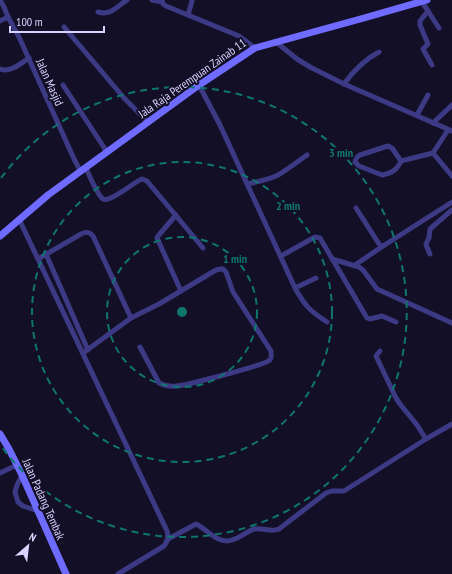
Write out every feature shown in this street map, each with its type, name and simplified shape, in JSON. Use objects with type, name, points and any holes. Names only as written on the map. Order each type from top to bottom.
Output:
[{"type":"main road","name":"Jala Raja Perempuan Zainab 11","points":[[0,236],[48,195],[199,85],[255,48],[420,1]]},
{"type":"main road","name":"Jalan Padang Tembak","points":[[0,434],[9,448],[22,475],[66,574]]},
{"type":"street","name":"Jalan Masjid","points":[[0,0],[29,58],[75,161],[103,198],[105,200],[110,199],[136,181],[142,179],[147,181],[176,215]]},
{"type":"street","points":[[98,12],[107,14],[126,0]]},
{"type":"street","points":[[152,0],[162,1],[166,6],[239,36],[255,48]]},
{"type":"street","points":[[188,15],[192,0]]},
{"type":"street","points":[[420,1],[439,28]]},
{"type":"street","points":[[428,11],[421,19],[420,24],[428,44],[423,49],[432,65]]},
{"type":"street","points":[[0,20],[8,16]]},
{"type":"street","points":[[64,26],[124,98],[148,122]]},
{"type":"street","points":[[276,42],[297,59],[310,67],[344,84],[450,130],[433,153],[401,161],[397,169],[382,175],[358,165],[355,160],[360,155],[388,146],[392,148],[401,161]]},
{"type":"street","points":[[344,84],[354,70],[371,56],[379,52]]},
{"type":"street","points":[[0,69],[4,71],[8,70],[29,58]]},
{"type":"street","points":[[63,85],[108,152]]},
{"type":"street","points":[[199,85],[220,125],[295,288],[308,308],[316,316],[327,322]]},
{"type":"street","points":[[417,115],[428,95]]},
{"type":"street","points":[[433,123],[452,105]]},
{"type":"street","points":[[433,153],[452,176]]},
{"type":"street","points":[[247,184],[277,175],[307,155]]},
{"type":"street","points":[[355,265],[452,202]]},
{"type":"street","points":[[356,208],[379,244],[383,246]]},
{"type":"street","points":[[430,229],[452,210]]},
{"type":"street","points":[[181,291],[157,238],[158,236],[176,215],[203,248]]},
{"type":"street","points":[[19,219],[86,352]]},
{"type":"street","points":[[424,220],[430,229],[429,238],[426,244],[430,254]]},
{"type":"street","points":[[38,259],[81,234],[89,232],[93,236],[131,318]]},
{"type":"street","points":[[281,256],[316,237],[321,239],[367,318],[370,319],[382,316],[396,322]]},
{"type":"street","points":[[46,254],[86,352],[169,536],[167,543],[164,546],[119,574]]},
{"type":"street","points":[[332,259],[359,267],[377,289],[452,323]]},
{"type":"street","points":[[86,352],[131,318],[159,304],[221,268],[226,272],[234,292],[271,351],[272,356],[270,360],[265,363],[235,372],[185,385],[165,386],[159,383],[140,347]]},
{"type":"street","points":[[295,288],[316,278]]},
{"type":"street","points":[[380,351],[376,356],[396,398],[426,439]]},
{"type":"street","points":[[168,539],[196,524],[218,539],[224,541],[231,541],[255,529],[272,531],[279,529],[326,493],[332,491],[344,491],[452,424]]},
{"type":"street","points":[[0,473],[17,465]]},
{"type":"street","points":[[22,475],[15,492],[18,502],[23,506],[38,511]]}]
